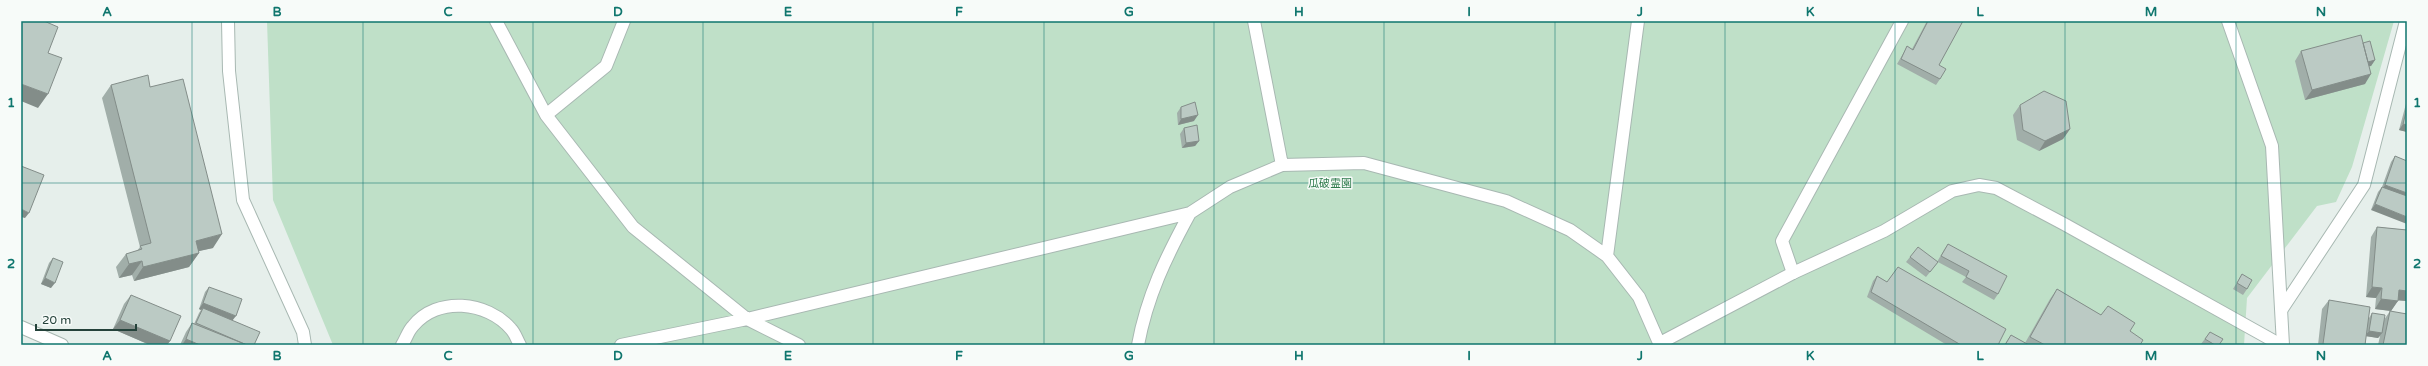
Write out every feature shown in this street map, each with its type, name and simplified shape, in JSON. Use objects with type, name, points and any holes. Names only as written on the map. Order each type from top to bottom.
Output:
[{"type":"street","points":[[228,21],[229,72],[243,200],[303,332],[305,345]]},
{"type":"street","points":[[496,21],[546,115],[633,227],[747,319],[799,345]]},
{"type":"street","points":[[546,115],[606,66],[624,21]]},
{"type":"street","points":[[1254,21],[1282,165]]},
{"type":"street","points":[[1607,256],[1638,21]]},
{"type":"street","points":[[1793,273],[1782,241],[1902,21]]},
{"type":"street","points":[[621,345],[747,319],[1190,213],[1230,187],[1282,165],[1364,163],[1506,201],[1570,230],[1607,256],[1639,297],[1660,344],[1793,273],[1884,231],[1952,191],[1979,185],[1996,188],[2057,220],[2282,345],[2282,308],[2272,146],[2228,21]]},
{"type":"street","points":[[2282,308],[2364,185],[2404,40],[2406,21]]},
{"type":"street","points":[[1138,345],[1144,313],[1166,258],[1190,213]]},
{"type":"street","points":[[402,345],[413,326],[431,312],[444,307],[467,305],[484,309],[511,329],[520,345]]},
{"type":"street","points":[[21,327],[61,345]]},
{"type":"green space","name":"瓜破霊園","points":[[267,21],[2394,21],[2352,167],[2336,202],[2317,206],[2247,298],[2244,345],[333,345],[273,200]]},
{"type":"building","points":[[21,21],[44,21],[58,27],[48,53],[62,58],[48,94],[21,84]]},
{"type":"building","points":[[1928,21],[1963,21],[1939,65],[1946,69],[1940,79],[1901,59],[1907,46],[1913,50]]},
{"type":"building","points":[[2361,35],[2371,74],[2312,90],[2301,51]]},
{"type":"building","points":[[2370,41],[2375,60],[2368,62],[2363,43]]},
{"type":"building","points":[[148,75],[150,87],[183,79],[222,234],[196,241],[199,253],[143,267],[142,261],[129,264],[126,254],[142,249],[140,246],[151,243],[111,85]]},
{"type":"building","points":[[2044,91],[2066,101],[2070,129],[2045,141],[2023,130],[2020,105]]},
{"type":"building","points":[[1195,102],[1198,115],[1181,119],[1181,107]]},
{"type":"building","points":[[2407,108],[2407,125],[2403,124]]},
{"type":"building","points":[[1197,125],[1199,141],[1186,143],[1184,128]]},
{"type":"building","points":[[2395,156],[2407,161],[2407,193],[2385,185]]},
{"type":"building","points":[[21,166],[44,175],[29,213],[21,209]]},
{"type":"building","points":[[2382,187],[2407,196],[2407,217],[2375,204]]},
{"type":"building","points":[[2377,227],[2407,230],[2407,291],[2399,290],[2398,301],[2381,299],[2382,288],[2372,287]]},
{"type":"building","points":[[1948,244],[2007,276],[1998,294],[1966,277],[1969,271],[1941,256]]},
{"type":"building","points":[[1918,247],[1938,262],[1930,272],[1910,257]]},
{"type":"building","points":[[53,258],[63,262],[55,283],[45,278]]},
{"type":"building","points":[[1898,267],[2006,329],[1998,345],[1961,345],[1871,292],[1877,276],[1887,282]]},
{"type":"building","points":[[2242,274],[2252,280],[2247,289],[2237,283]]},
{"type":"building","points":[[209,287],[242,299],[236,316],[203,303]]},
{"type":"building","points":[[2057,289],[2101,315],[2108,306],[2135,323],[2130,331],[2143,340],[2140,345],[2045,345],[2030,337]]},
{"type":"building","points":[[131,295],[181,316],[170,341],[120,320]]},
{"type":"building","points":[[2329,300],[2370,307],[2365,345],[2323,344]]},
{"type":"building","points":[[203,308],[260,332],[254,345],[247,345],[196,323]]},
{"type":"building","points":[[2390,311],[2407,314],[2407,345],[2383,345]]},
{"type":"building","points":[[2372,313],[2385,315],[2382,333],[2369,331]]},
{"type":"building","points":[[192,323],[247,345],[200,345],[186,339]]},
{"type":"building","points":[[2210,332],[2223,339],[2219,345],[2215,345],[2205,339]]},
{"type":"building","points":[[2011,335],[2029,345],[2005,345]]}]
